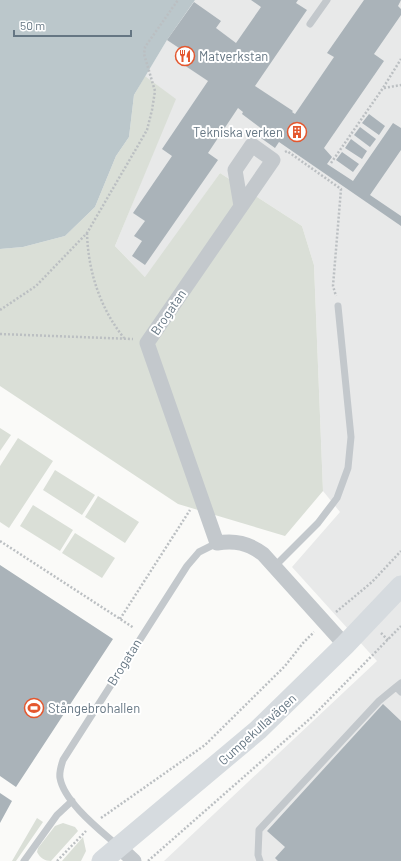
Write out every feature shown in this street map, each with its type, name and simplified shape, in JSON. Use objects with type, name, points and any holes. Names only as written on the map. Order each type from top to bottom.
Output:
[{"type":"street","points":[[241,206],[235,170],[252,145],[273,160]]},
{"type":"street","name":"Brogatan","points":[[273,160],[147,343],[217,543],[230,541],[254,547],[263,554],[345,645]]},
{"type":"street","name":"Gumpekullavägen","points":[[102,861],[258,730],[345,645],[401,586]]},
{"type":"street","points":[[119,847],[134,861]]},
{"type":"lane","points":[[310,24],[327,0]]},
{"type":"lane","points":[[275,566],[318,523],[337,498],[348,468],[351,437],[338,306]]},
{"type":"lane","name":"Brogatan","points":[[119,847],[93,824],[72,801],[60,778],[60,769],[63,760],[142,633],[193,558],[199,552],[217,543]]},
{"type":"lane","points":[[260,861],[258,855],[259,830],[379,701],[399,688]]},
{"type":"lane","points":[[24,861],[57,815],[72,801]]},
{"type":"path","points":[[0,310],[36,286],[87,234],[147,130],[155,91],[144,54],[146,47],[178,0]]},
{"type":"path","points":[[331,162],[383,88],[401,59]]},
{"type":"path","points":[[383,88],[401,85]]},
{"type":"path","points":[[273,160],[287,152],[341,189],[333,286],[338,306]]},
{"type":"path","points":[[87,234],[88,254],[100,297],[107,314],[124,338]]},
{"type":"path","points":[[0,334],[124,338],[147,343]]},
{"type":"path","points":[[120,619],[200,496]]},
{"type":"path","points":[[0,542],[142,633]]},
{"type":"path","points":[[57,861],[93,824],[205,745],[285,666],[303,643],[372,582],[401,551]]},
{"type":"path","points":[[148,861],[312,717],[401,626]]},
{"type":"shaded area","points":[[0,0],[195,0],[167,40],[134,95],[129,137],[116,156],[95,207],[65,236],[23,247],[0,249]]},
{"type":"shaded area","points":[[195,0],[401,0],[401,861],[164,861],[377,661],[292,567],[340,512],[323,491],[314,265],[302,226],[220,173],[146,278],[115,246],[175,99],[145,76],[167,40]]},
{"type":"shaded area","points":[[145,76],[176,99],[115,246],[145,277],[220,173],[302,226],[314,265],[323,491],[285,536],[178,504],[0,386],[0,249],[23,247],[65,236],[95,207],[116,156],[129,137],[134,95]]},
{"type":"shaded area","points":[[0,428],[11,435],[0,451]]},
{"type":"shaded area","points":[[18,438],[53,461],[9,528],[0,522],[0,466]]},
{"type":"shaded area","points":[[55,470],[95,495],[82,515],[43,490]]},
{"type":"shaded area","points":[[98,496],[139,522],[125,543],[85,517]]},
{"type":"shaded area","points":[[33,505],[73,530],[60,551],[20,526]]},
{"type":"shaded area","points":[[75,533],[115,558],[102,578],[62,553]]},
{"type":"shaded area","points":[[37,818],[43,822],[16,861],[12,861]]},
{"type":"shaded area","points":[[63,823],[75,827],[78,831],[51,861],[45,860],[37,852],[38,848],[55,826]]},
{"type":"shaded area","points":[[83,837],[86,851],[81,861],[62,861]]},
{"type":"building","name":"Tekniska verken","points":[[251,0],[298,0],[296,3],[307,10],[255,86],[293,111],[292,112],[295,114],[334,57],[327,53],[364,0],[401,0],[398,6],[401,9],[401,15],[374,54],[384,61],[324,148],[332,157],[327,164],[353,181],[393,123],[401,128],[401,150],[370,195],[401,216],[401,226],[279,142],[275,148],[258,136],[262,129],[242,114],[243,112],[238,108],[208,153],[218,160],[145,265],[132,256],[142,241],[134,236],[145,221],[133,213],[172,156],[162,149],[208,81],[175,59],[182,50],[167,40],[194,2],[221,21],[216,28],[236,43],[261,7]]},
{"type":"building","points":[[369,114],[385,126],[379,135],[362,123]]},
{"type":"building","points":[[360,127],[376,139],[370,147],[354,135]]},
{"type":"building","points":[[351,139],[367,151],[362,159],[345,148]]},
{"type":"building","points":[[342,152],[359,164],[353,172],[336,160]]},
{"type":"building","name":"Stångebrohallen","points":[[0,565],[113,639],[16,787],[0,776]]},
{"type":"building","points":[[383,704],[401,721],[401,861],[278,861],[275,858],[285,847],[267,831]]},
{"type":"building","points":[[0,793],[12,801],[0,823]]},
{"type":"place","name":"Matverkstan","points":[[185,56]]},
{"type":"place","name":"Tekniska verken","points":[[297,132]]},
{"type":"place","name":"Stångebrohallen","points":[[34,708]]}]
